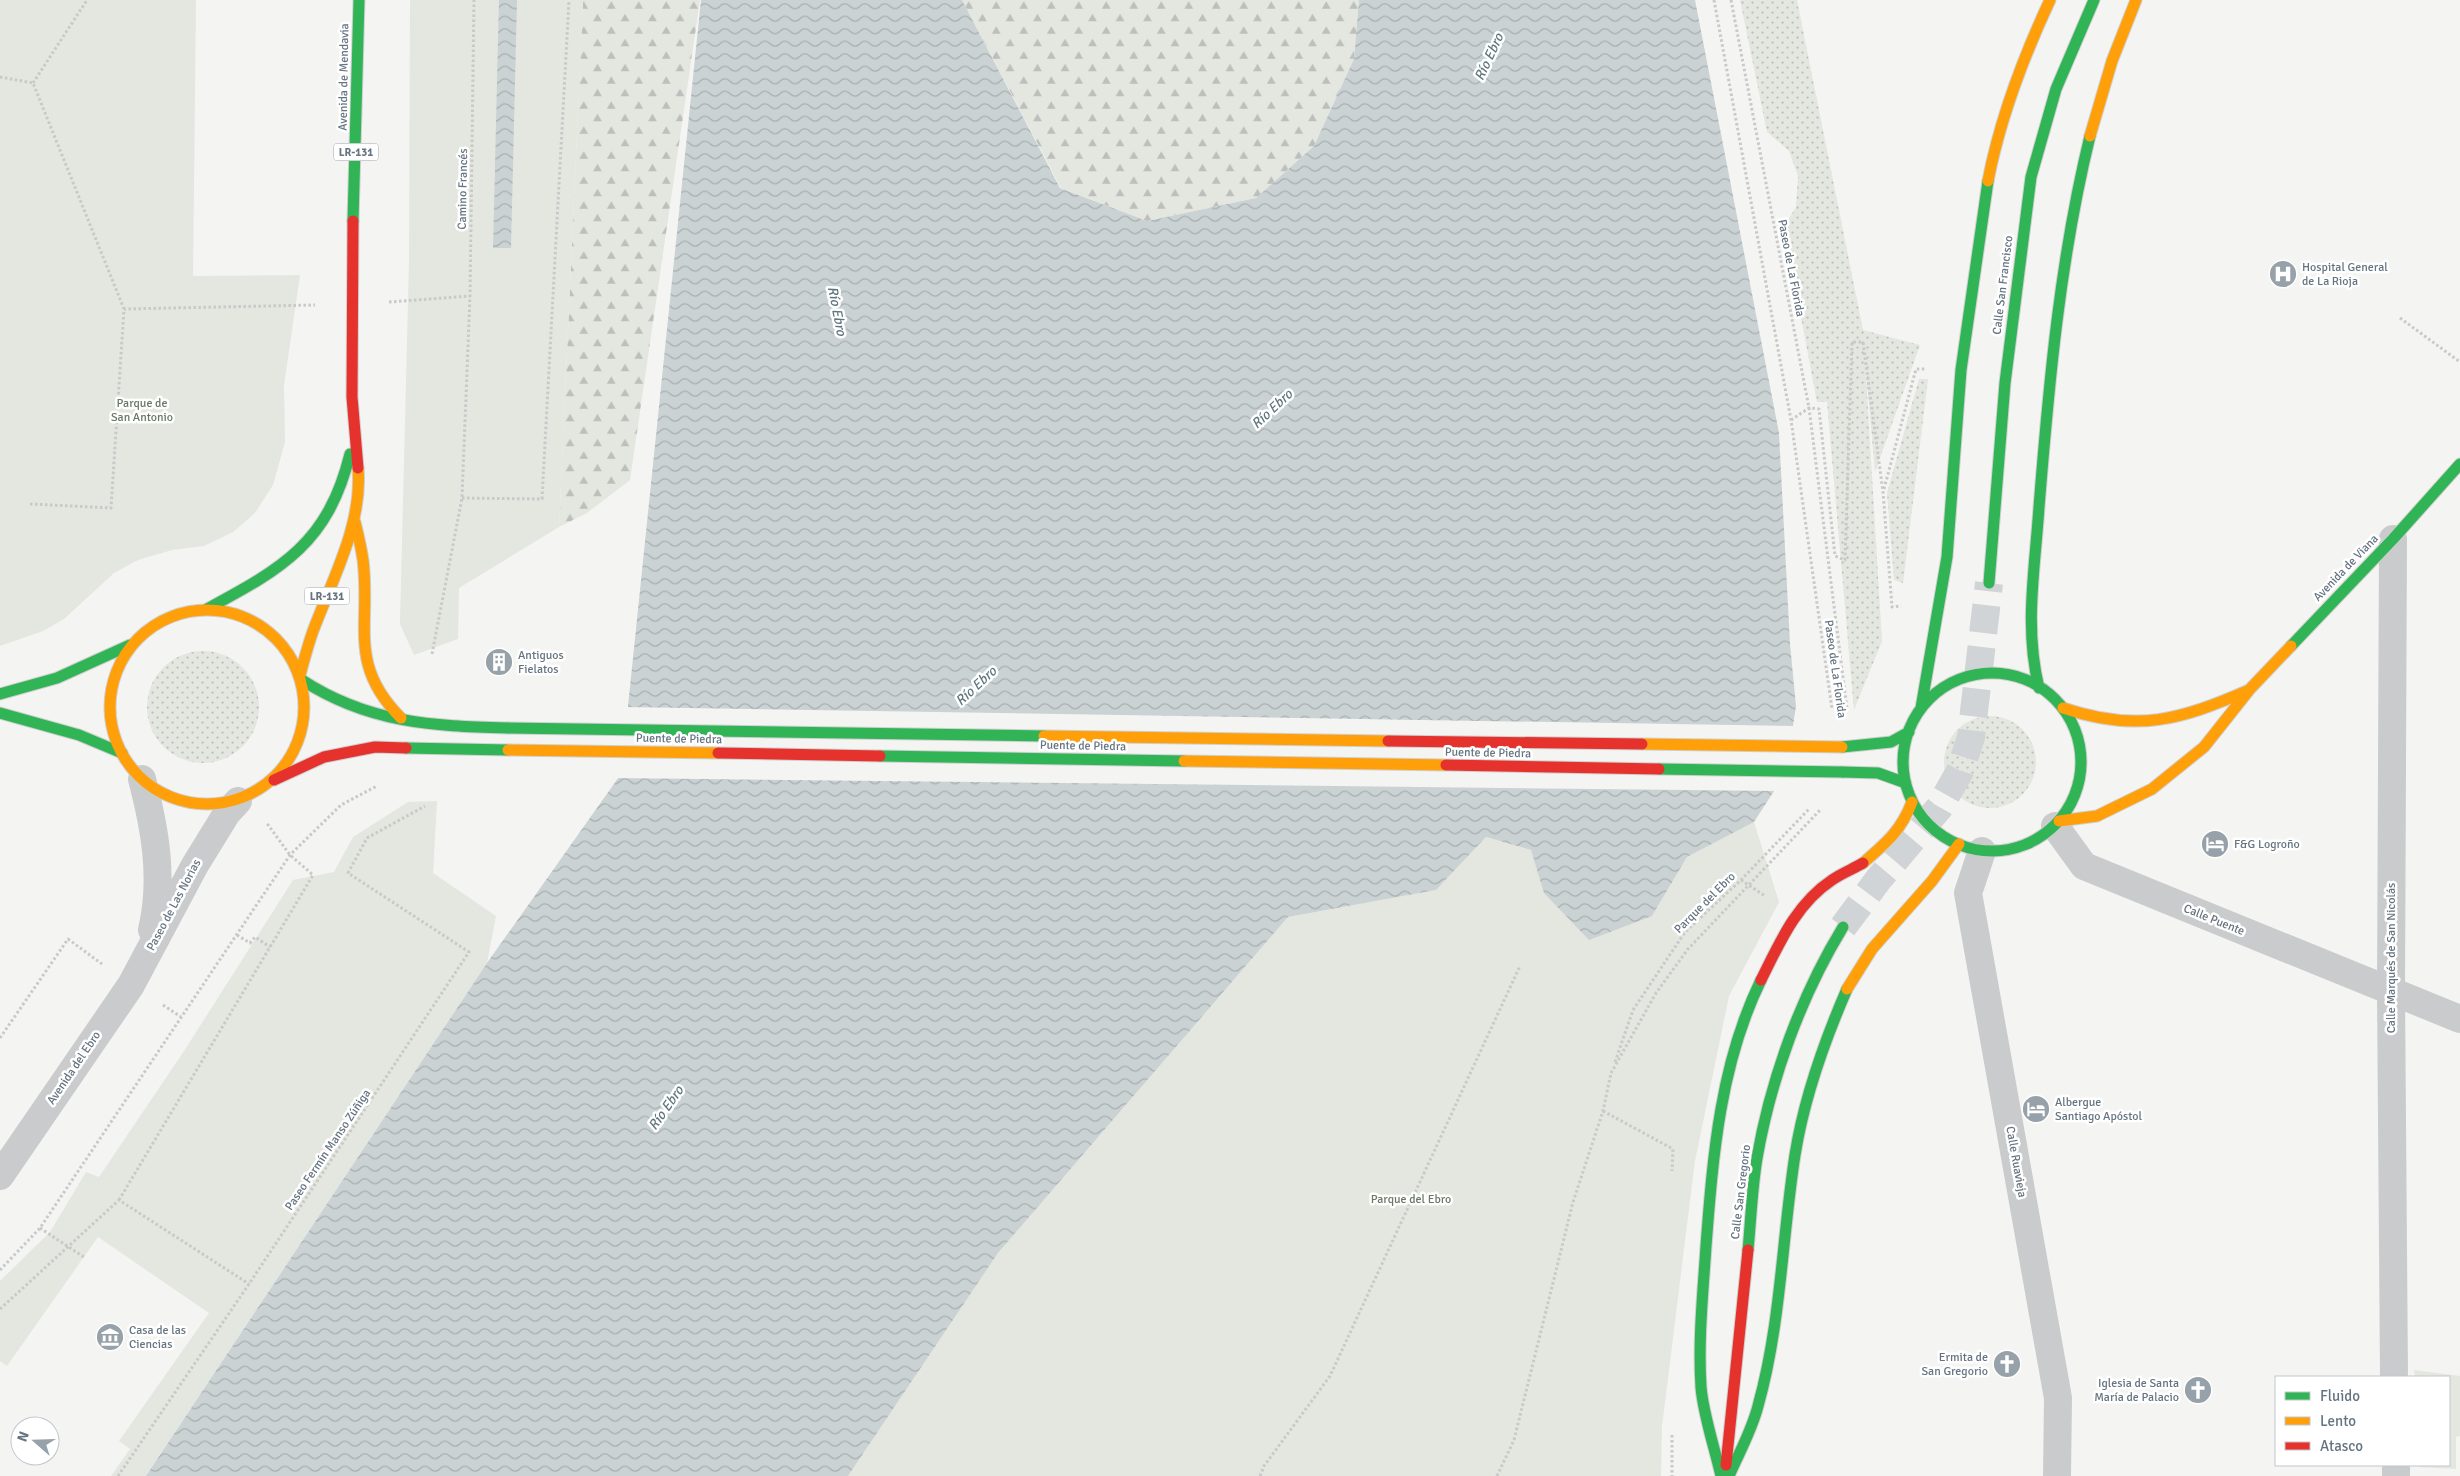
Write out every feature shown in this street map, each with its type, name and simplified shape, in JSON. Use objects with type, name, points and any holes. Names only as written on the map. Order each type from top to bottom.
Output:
[{"type":"main road","name":"Avenida de Mendavia","points":[[352,305],[359,0]]},
{"type":"main road","points":[[1921,708],[1940,691],[1969,676],[2005,674],[2039,688],[2063,708],[2073,724],[2080,743],[2082,759],[2080,777],[2075,794],[2057,824],[2037,840],[2019,848],[1971,848],[1945,836],[1926,821],[1912,802],[1903,782],[1902,758],[1909,732],[1921,708],[1947,558],[1961,370],[1994,149],[2024,56],[2050,0]]},
{"type":"main road","name":"Calle San Francisco","points":[[1988,583],[2006,383],[2023,227],[2031,177],[2056,89],[2094,0]]},
{"type":"main road","points":[[2039,688],[2030,656],[2032,601],[2043,458],[2064,263],[2074,196],[2086,140],[2100,92],[2136,0]]},
{"type":"main road","name":"LR-131","points":[[301,677],[313,632],[340,565],[354,518],[359,478],[354,427],[352,305]]},
{"type":"main road","name":"LR-131","points":[[207,609],[256,583],[300,551],[320,526],[336,498],[349,462],[354,427]]},
{"type":"main road","name":"Avenida de Viana","points":[[2057,824],[2097,816],[2152,789],[2204,746],[2250,689],[2394,539],[2460,464]]},
{"type":"main road","points":[[354,518],[363,560],[364,642],[368,670],[385,702],[401,718]]},
{"type":"main road","points":[[0,694],[57,678],[130,645],[162,620],[179,613],[207,609],[251,620],[266,627],[288,649],[301,677],[305,704],[298,738],[288,762],[268,783],[243,799],[220,805],[188,804],[142,778],[132,769],[112,731],[110,700],[118,667],[130,645]]},
{"type":"main road","name":"Puente de Piedra","points":[[301,677],[335,700],[366,710],[440,726],[1842,747],[1891,742],[1909,732]]},
{"type":"main road","name":"Avenida de Viana","points":[[2063,708],[2084,717],[2104,721],[2126,724],[2147,722],[2184,717],[2250,689]]},
{"type":"main road","points":[[0,713],[79,735],[122,753]]},
{"type":"main road","name":"Puente de Piedra","points":[[268,783],[324,757],[375,747],[1842,772],[1878,773],[1903,782]]},
{"type":"main road","points":[[1721,1476],[1701,1389],[1700,1327],[1712,1168],[1721,1105],[1733,1050],[1748,1007],[1790,922],[1810,898],[1832,880],[1863,863],[1891,839],[1905,821],[1912,802]]},
{"type":"main road","points":[[1729,1476],[1758,1408],[1778,1304],[1795,1154],[1826,1037],[1852,981],[1872,948],[1932,880],[1971,848]]},
{"type":"main road","name":"Calle San Gregorio","points":[[1725,1476],[1759,1150],[1772,1090],[1792,1034],[1824,958],[1843,927]]},
{"type":"street","name":"Calle Marqués de San Nicolás","points":[[2394,539],[2391,992],[2394,1376]]},
{"type":"street","name":"Paseo de Las Norias","points":[[142,778],[152,817],[159,875],[157,910],[145,958]]},
{"type":"street","name":"Paseo de Las Norias","points":[[145,958],[195,865],[227,813],[243,799]]},
{"type":"street","name":"Calle Puente","points":[[2057,824],[2084,866],[2460,1019]]},
{"type":"street","name":"Calle Ruavieja","points":[[1971,848],[1968,893],[2058,1398],[2057,1476]]},
{"type":"street","name":"Avenida del Ebro","points":[[0,1176],[131,984],[145,958]]},
{"type":"path","points":[[33,83],[87,0]]},
{"type":"path","name":"Camino Francés","points":[[432,654],[462,498],[470,296],[474,0]]},
{"type":"path","points":[[462,498],[542,498],[569,0]]},
{"type":"path","name":"Paseo de La Florida","points":[[1714,0],[1791,420],[1833,717]]},
{"type":"path","name":"Paseo de La Florida","points":[[1731,0],[1809,408],[1847,713]]},
{"type":"path","points":[[0,77],[33,83]]},
{"type":"path","points":[[30,504],[111,508],[124,309],[33,83]]},
{"type":"path","points":[[387,302],[470,296]]},
{"type":"path","points":[[124,309],[352,305]]},
{"type":"path","points":[[2400,318],[2460,362]]},
{"type":"path","points":[[1791,420],[1809,408],[1819,409],[1835,556],[1845,560],[1852,342],[1863,342],[1883,492],[1892,608],[1909,606]]},
{"type":"path","points":[[1883,492],[1916,369],[1961,370]]},
{"type":"path","points":[[0,1270],[40,1228],[290,855],[342,805],[385,782]]},
{"type":"path","points":[[0,1309],[119,1200],[313,875],[290,855],[243,799]]},
{"type":"path","name":"Parque del Ebro","points":[[1498,1476],[1514,1440],[1573,1202],[1603,1111],[1611,1073],[1633,1010],[1685,932],[1740,880],[1815,803]]},
{"type":"path","name":"Paseo Fermín Manso Zúñiga","points":[[118,1476],[249,1284],[469,952],[348,873],[367,838],[425,806]]},
{"type":"path","points":[[1611,1073],[1656,993],[1688,949],[1824,806]]},
{"type":"path","points":[[1740,880],[1773,901]]},
{"type":"path","points":[[237,935],[250,943],[255,937],[270,947]]},
{"type":"path","points":[[0,1038],[68,939],[181,1017]]},
{"type":"path","points":[[1260,1476],[1264,1466],[1330,1376],[1520,966]]},
{"type":"path","points":[[119,1200],[249,1284]]},
{"type":"path","points":[[40,1228],[84,1257]]},
{"type":"green space","name":"Parque de San Antonio","points":[[0,0],[196,0],[193,276],[300,275],[284,385],[285,442],[273,485],[255,513],[233,532],[204,546],[172,550],[138,560],[114,573],[64,619],[43,631],[0,646]]},
{"type":"green space","points":[[410,0],[583,0],[559,527],[459,588],[458,639],[414,655],[400,624],[409,263]]},
{"type":"green space","points":[[583,0],[700,0],[630,480],[587,513],[559,527]]},
{"type":"green space","points":[[962,0],[1359,0],[1354,59],[1314,146],[1256,198],[1147,221],[1061,188]]},
{"type":"green space","points":[[1740,0],[1797,0],[1863,330],[1920,345],[1875,472],[1865,360],[1882,641],[1854,710],[1827,402],[1817,402],[1784,227],[1796,207],[1798,176],[1789,151],[1767,132]]},
{"type":"green space","points":[[1919,379],[1928,379],[1903,583],[1894,580],[1887,493]]},
{"type":"green space","points":[[203,651],[224,655],[243,667],[255,686],[259,707],[255,728],[243,747],[224,759],[203,763],[182,759],[163,747],[151,728],[147,707],[151,686],[163,667],[182,655]]},
{"type":"green space","points":[[1990,716],[2008,719],[2023,729],[2033,744],[2036,762],[2033,780],[2023,795],[2008,805],[1990,808],[1972,805],[1957,795],[1947,780],[1944,762],[1947,744],[1957,729],[1972,719]]},
{"type":"green space","points":[[437,801],[433,873],[496,916],[487,963],[146,1476],[111,1476],[130,1449],[119,1441],[209,1313],[98,1237],[7,1366],[0,1361],[0,1281],[50,1232],[86,1172],[99,1177],[184,1051],[293,880],[334,872],[353,837],[408,802]]},
{"type":"green space","name":"Parque del Ebro","points":[[1754,822],[1779,902],[1729,996],[1695,1161],[1662,1426],[1661,1476],[848,1476],[998,1253],[1288,917],[1436,890],[1486,837],[1531,850],[1545,893],[1652,916],[1687,857]]},
{"type":"green space","points":[[2414,1370],[2460,1376],[2460,1436],[2456,1437],[2456,1469],[2418,1467],[2450,1466],[2450,1376],[2415,1376]]},
{"type":"water","points":[[499,0],[517,0],[511,248],[493,248]]},
{"type":"water","name":"Río Ebro","points":[[701,0],[962,0],[1060,188],[1147,221],[1256,198],[1314,146],[1354,59],[1359,0],[1695,0],[1779,433],[1790,644],[1796,706],[1789,752],[1776,788],[1754,822],[1687,857],[1652,916],[1589,940],[1544,893],[1531,850],[1486,837],[1436,890],[1288,917],[998,1253],[848,1476],[146,1476],[487,963],[621,774]]},
{"type":"pier","points":[[626,707],[1795,726],[1791,752],[1777,791],[616,778],[619,773]]},
{"type":"tunnel","points":[[1843,927],[1878,880],[1939,808],[1960,771],[1971,737],[1989,583]]},
{"type":"traffic: fast","points":[[353,221],[359,0]]},
{"type":"traffic: fast","points":[[1989,583],[2005,383],[2031,177],[2056,89],[2094,0]]},
{"type":"traffic: fast","points":[[2039,688],[2032,643],[2031,620],[2047,414],[2063,274],[2090,136]]},
{"type":"traffic: fast","points":[[1921,708],[1947,557],[1961,370],[1988,181]]},
{"type":"traffic: fast","points":[[207,609],[258,580],[299,549],[315,531],[329,510],[341,485],[350,454]]},
{"type":"traffic: fast","points":[[2291,646],[2393,539],[2460,464]]},
{"type":"traffic: fast","points":[[0,694],[57,678],[130,645]]},
{"type":"traffic: fast","points":[[1992,673],[2026,680],[2041,688],[2055,699],[2066,713],[2074,728],[2081,762],[2074,796],[2066,811],[2055,825],[2041,836],[2026,844],[1992,851],[1958,844],[1943,836],[1929,825],[1918,811],[1910,796],[1903,762],[1910,728],[1918,713],[1929,699],[1943,688],[1958,680],[1992,673]]},
{"type":"traffic: fast","points":[[302,680],[327,694],[376,714],[453,726],[508,728]]},
{"type":"traffic: fast","points":[[0,713],[79,735],[122,753]]},
{"type":"traffic: fast","points":[[508,728],[1044,736]]},
{"type":"traffic: fast","points":[[1842,747],[1891,742],[1909,732]]},
{"type":"traffic: fast","points":[[406,748],[508,750]]},
{"type":"traffic: fast","points":[[880,756],[1184,761]]},
{"type":"traffic: fast","points":[[1659,769],[1842,772]]},
{"type":"traffic: fast","points":[[1842,772],[1878,773],[1903,782]]},
{"type":"traffic: fast","points":[[1748,1250],[1755,1169],[1770,1098],[1801,1009],[1843,927]]},
{"type":"traffic: fast","points":[[1721,1476],[1702,1397],[1700,1369],[1702,1299],[1709,1212],[1716,1144],[1727,1077],[1747,1012],[1761,980]]},
{"type":"traffic: fast","points":[[1729,1476],[1752,1424],[1766,1375],[1772,1344],[1795,1155],[1809,1091],[1830,1029],[1847,989]]},
{"type":"traffic: slow","points":[[1988,181],[1999,134],[2013,89],[2050,0]]},
{"type":"traffic: slow","points":[[2090,136],[2112,61],[2136,0]]},
{"type":"traffic: slow","points":[[300,675],[313,631],[351,531],[356,510],[358,468]]},
{"type":"traffic: slow","points":[[355,522],[363,560],[365,583],[364,624],[367,661],[373,680],[384,698],[401,718]]},
{"type":"traffic: slow","points":[[197,610],[217,610],[253,621],[276,638],[288,653],[297,670],[304,697],[304,707],[304,717],[297,744],[288,761],[276,776],[261,788],[244,797],[217,804],[197,804],[161,793],[145,782],[132,769],[121,753],[114,735],[110,717],[110,697],[121,661],[132,645],[145,632],[161,621],[179,614],[197,610]]},
{"type":"traffic: slow","points":[[2059,821],[2097,816],[2152,789],[2204,747],[2250,689],[2291,646]]},
{"type":"traffic: slow","points":[[2063,708],[2089,716],[2114,720],[2158,720],[2201,709],[2249,690]]},
{"type":"traffic: slow","points":[[1044,736],[1388,741]]},
{"type":"traffic: slow","points":[[1642,744],[1842,747]]},
{"type":"traffic: slow","points":[[508,750],[718,753]]},
{"type":"traffic: slow","points":[[1184,761],[1446,765]]},
{"type":"traffic: slow","points":[[1863,863],[1886,843],[1898,829],[1912,802]]},
{"type":"traffic: slow","points":[[1847,989],[1872,949],[1932,881],[1959,844]]},
{"type":"traffic: jam","points":[[353,221],[352,397],[358,468]]},
{"type":"traffic: jam","points":[[1388,741],[1642,744]]},
{"type":"traffic: jam","points":[[274,780],[324,757],[375,747],[406,748]]},
{"type":"traffic: jam","points":[[718,753],[880,756]]},
{"type":"traffic: jam","points":[[1446,765],[1659,769]]},
{"type":"traffic: jam","points":[[1761,980],[1790,925],[1808,900],[1832,880],[1863,863]]},
{"type":"traffic: jam","points":[[1726,1465],[1748,1250]]},
{"type":"place","name":"Hospital General de La Rioja","points":[[2283,274]]},
{"type":"place","name":"Antiguos Fielatos","points":[[499,662]]},
{"type":"place","name":"F&G Logroño","points":[[2215,844]]},
{"type":"place","name":"Albergue Santiago Apóstol","points":[[2036,1109]]},
{"type":"place","name":"Casa de las Ciencias","points":[[110,1337]]},
{"type":"place","name":"Ermita de San Gregorio","points":[[2007,1364]]},
{"type":"place","name":"Iglesia de Santa María de Palacio","points":[[2198,1390]]}]
